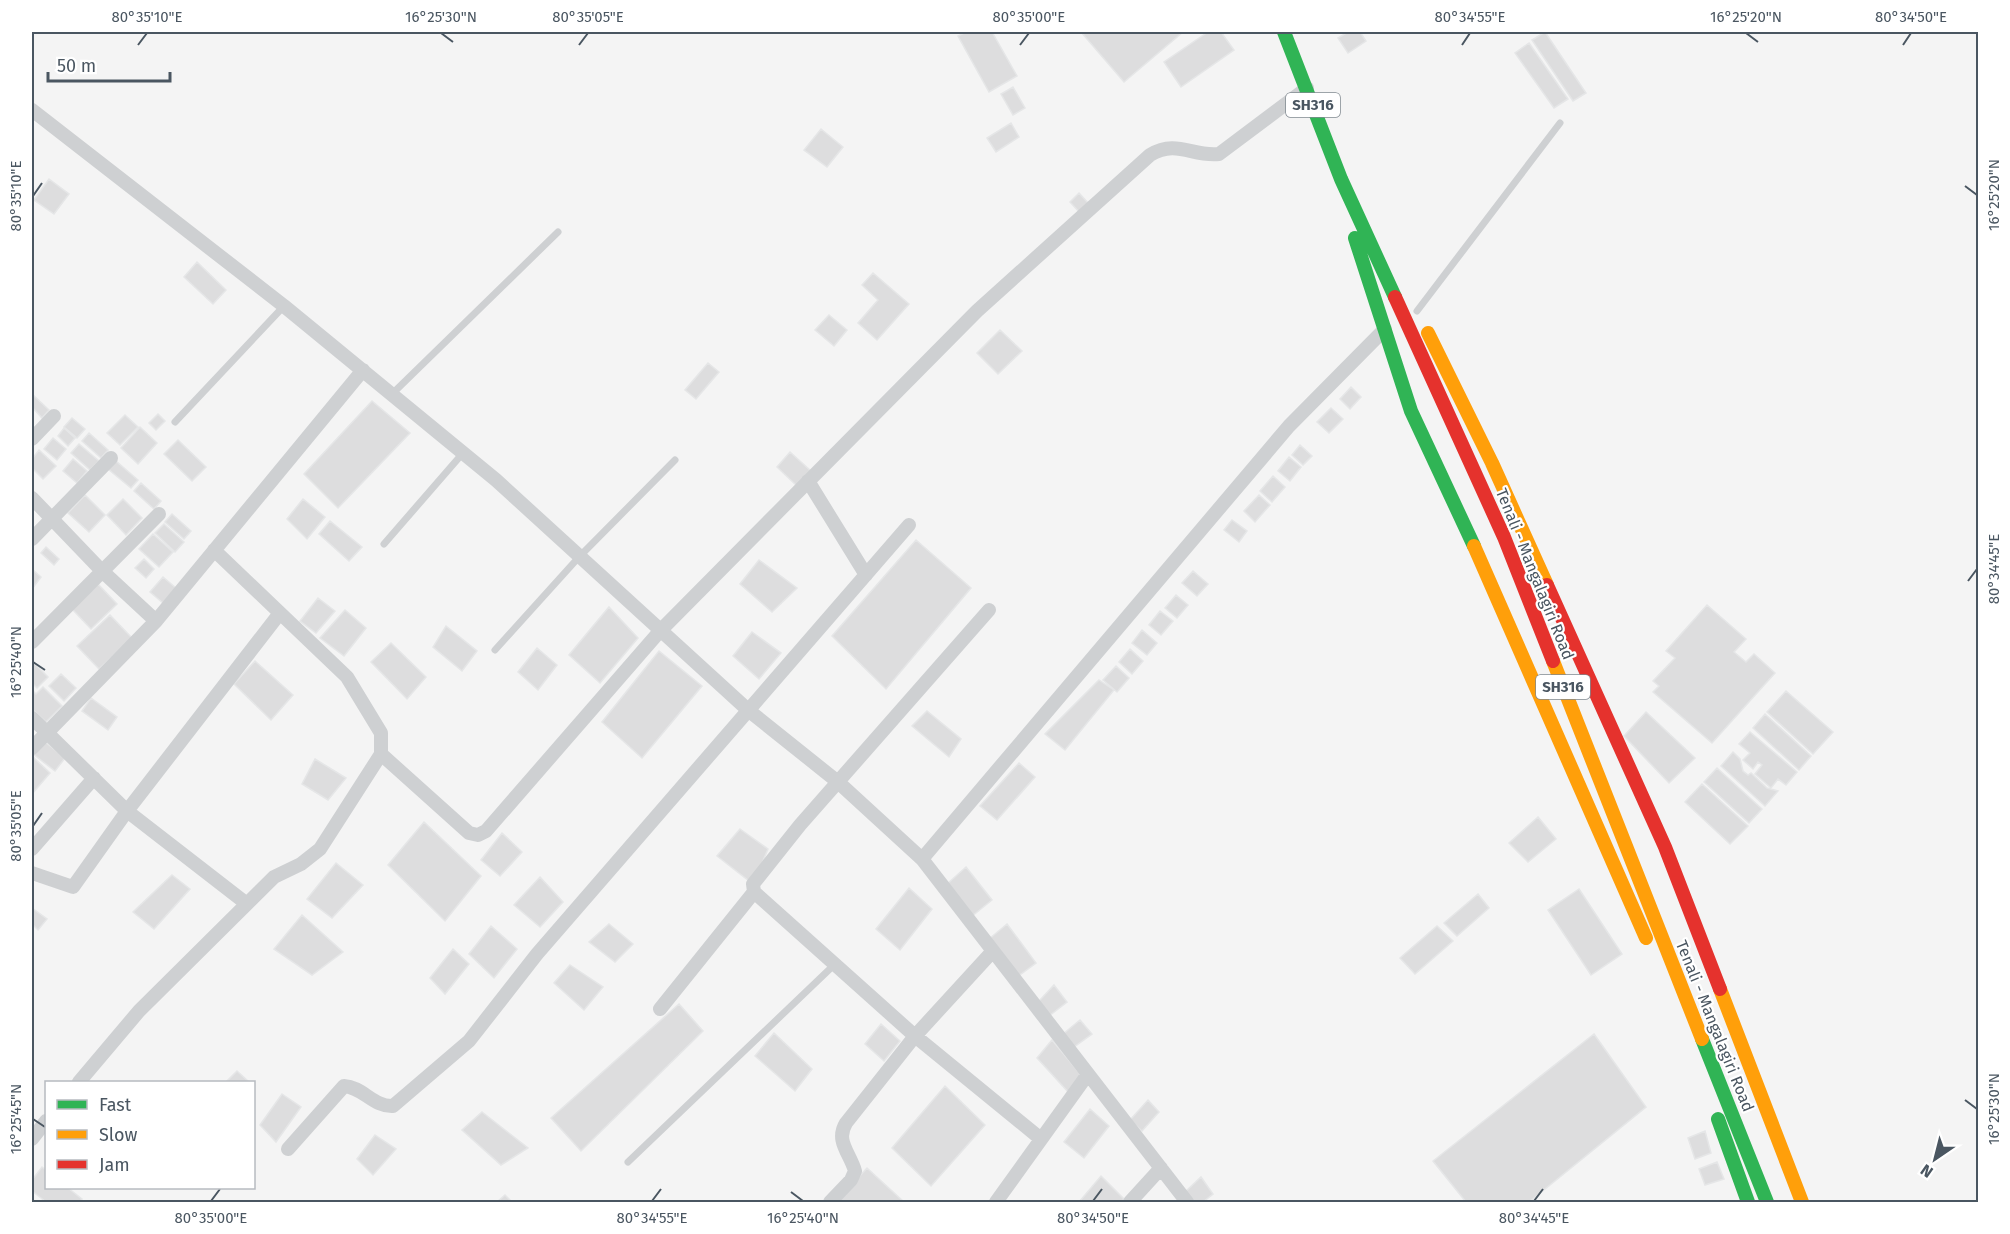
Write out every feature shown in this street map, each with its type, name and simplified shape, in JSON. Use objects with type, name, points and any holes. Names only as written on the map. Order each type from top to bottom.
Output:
[{"type":"main road","name":"Tenali - Mangalagiri Road","points":[[1284,32],[1341,179],[1504,537],[1767,1203]]},
{"type":"main road","points":[[1326,140],[1417,311],[1492,463],[1665,847],[1802,1203]]},
{"type":"main road","points":[[1326,140],[1346,210],[1411,411],[1493,586],[1651,951]]},
{"type":"main road","points":[[1660,972],[1701,1070],[1748,1203]]},
{"type":"street","points":[[381,754],[469,833],[478,836],[486,831],[660,631],[977,311],[1150,155],[1161,148],[1178,147],[1208,155],[1219,154],[1307,88]]},
{"type":"street","points":[[32,110],[284,306],[463,453],[748,710],[838,782],[922,859],[1187,1203]]},
{"type":"street","points":[[922,859],[1289,426],[1385,330]]},
{"type":"street","points":[[32,748],[156,621],[214,550],[260,499],[363,370]]},
{"type":"street","points":[[32,439],[54,416]]},
{"type":"street","points":[[32,539],[111,458]]},
{"type":"street","points":[[808,481],[866,574]]},
{"type":"street","points":[[32,498],[101,570],[156,621]]},
{"type":"street","points":[[32,642],[159,513]]},
{"type":"street","points":[[288,1149],[344,1086],[351,1087],[383,1106],[393,1106],[469,1041],[537,954],[909,525]]},
{"type":"street","points":[[81,1081],[139,1011],[274,877],[301,864],[320,849],[381,754],[381,733],[347,677],[214,550]]},
{"type":"street","points":[[989,610],[838,782],[753,884],[754,892],[834,965],[915,1036],[1041,1139]]},
{"type":"street","points":[[32,870],[73,888],[127,811],[280,613]]},
{"type":"street","points":[[32,718],[127,811],[247,904]]},
{"type":"street","points":[[32,849],[94,778]]},
{"type":"street","points":[[660,1009],[754,892]]},
{"type":"street","points":[[830,1203],[851,1180],[855,1171],[842,1142],[841,1132],[915,1036],[992,952]]},
{"type":"street","points":[[996,1203],[1088,1074]]},
{"type":"street","points":[[32,1139],[45,1122]]},
{"type":"street","points":[[1130,1203],[1161,1168]]},
{"type":"lane","points":[[1417,311],[1560,123]]},
{"type":"lane","points":[[392,394],[558,232]]},
{"type":"lane","points":[[175,422],[284,306]]},
{"type":"lane","points":[[384,544],[463,453]]},
{"type":"lane","points":[[495,650],[579,557],[675,460]]},
{"type":"lane","points":[[628,1162],[834,965]]},
{"type":"building","points":[[966,32],[992,32],[1017,76],[989,92],[958,36]]},
{"type":"building","points":[[1081,32],[1183,32],[1124,82]]},
{"type":"building","points":[[1208,32],[1221,32],[1234,50],[1181,87],[1164,62]]},
{"type":"building","points":[[1348,32],[1360,32],[1366,41],[1348,53],[1338,38]]},
{"type":"building","points":[[1545,32],[1586,93],[1573,101],[1532,40]]},
{"type":"building","points":[[1529,43],[1568,99],[1554,108],[1515,53]]},
{"type":"building","points":[[1013,87],[1025,108],[1013,115],[1001,94]]},
{"type":"building","points":[[1011,123],[1019,137],[996,152],[987,138]]},
{"type":"building","points":[[821,129],[843,147],[827,167],[804,150]]},
{"type":"building","points":[[49,179],[69,194],[54,214],[34,200]]},
{"type":"building","points":[[1079,193],[1090,205],[1081,214],[1070,202]]},
{"type":"building","points":[[197,262],[226,290],[213,304],[184,277]]},
{"type":"building","points":[[873,273],[909,304],[877,340],[858,323],[878,300],[862,285]]},
{"type":"building","points":[[829,315],[847,330],[834,346],[815,330]]},
{"type":"building","points":[[1000,330],[1022,351],[998,374],[977,353]]},
{"type":"building","points":[[708,363],[719,372],[696,399],[685,390]]},
{"type":"building","points":[[1351,387],[1361,397],[1350,409],[1340,399]]},
{"type":"building","points":[[32,394],[49,410],[42,418],[32,407]]},
{"type":"building","points":[[372,401],[410,433],[338,508],[304,474]]},
{"type":"building","points":[[1331,408],[1343,419],[1329,433],[1317,422]]},
{"type":"building","points":[[158,414],[165,421],[156,430],[149,423]]},
{"type":"building","points":[[125,415],[138,427],[120,445],[107,433]]},
{"type":"building","points":[[72,418],[85,429],[77,438],[64,427]]},
{"type":"building","points":[[140,427],[157,443],[138,464],[121,448]]},
{"type":"building","points":[[64,428],[75,438],[68,446],[58,436]]},
{"type":"building","points":[[89,433],[108,450],[101,458],[82,441]]},
{"type":"building","points":[[53,438],[66,449],[57,460],[44,449]]},
{"type":"building","points":[[178,440],[206,467],[192,481],[164,454]]},
{"type":"building","points":[[79,444],[99,461],[90,470],[71,453]]},
{"type":"building","points":[[1300,445],[1312,456],[1303,465],[1292,455]]},
{"type":"building","points":[[39,450],[56,466],[43,479],[32,468],[32,459]]},
{"type":"building","points":[[790,452],[811,471],[797,486],[777,467]]},
{"type":"building","points":[[1289,457],[1301,467],[1290,481],[1278,471]]},
{"type":"building","points":[[73,459],[87,471],[77,483],[63,471]]},
{"type":"building","points":[[116,461],[138,480],[131,488],[108,469]]},
{"type":"building","points":[[1273,476],[1285,487],[1272,502],[1260,491]]},
{"type":"building","points":[[141,483],[161,501],[154,509],[134,491]]},
{"type":"building","points":[[85,495],[105,515],[89,532],[68,513]]},
{"type":"building","points":[[1259,495],[1270,505],[1255,522],[1244,511]]},
{"type":"building","points":[[123,499],[142,518],[126,535],[107,515]]},
{"type":"building","points":[[303,499],[325,517],[307,539],[287,519]]},
{"type":"building","points":[[172,514],[191,531],[184,539],[165,522]]},
{"type":"building","points":[[1232,520],[1247,531],[1239,542],[1224,530]]},
{"type":"building","points":[[330,521],[362,547],[349,561],[319,534]]},
{"type":"building","points":[[164,524],[184,542],[175,552],[155,533]]},
{"type":"building","points":[[153,534],[173,552],[159,567],[139,549]]},
{"type":"building","points":[[916,540],[971,588],[886,689],[832,636]]},
{"type":"building","points":[[46,547],[59,559],[54,565],[41,553]]},
{"type":"building","points":[[144,559],[154,569],[146,578],[135,568]]},
{"type":"building","points":[[759,560],[797,588],[772,612],[740,584]]},
{"type":"building","points":[[32,569],[41,577],[32,589]]},
{"type":"building","points":[[1193,571],[1208,584],[1197,596],[1182,583]]},
{"type":"building","points":[[163,577],[176,588],[163,603],[150,592]]},
{"type":"building","points":[[98,584],[117,604],[91,629],[72,609]]},
{"type":"building","points":[[1176,595],[1188,605],[1177,618],[1165,608]]},
{"type":"building","points":[[318,598],[335,611],[316,633],[300,621]]},
{"type":"building","points":[[1707,605],[1746,639],[1734,652],[1746,662],[1754,654],[1775,673],[1712,743],[1653,692],[1659,686],[1653,681],[1675,658],[1666,651]]},
{"type":"building","points":[[609,607],[638,638],[600,683],[569,655]]},
{"type":"building","points":[[345,610],[366,628],[344,656],[320,638]]},
{"type":"building","points":[[1160,611],[1173,621],[1161,635],[1149,625]]},
{"type":"building","points":[[110,615],[132,638],[99,669],[77,646]]},
{"type":"building","points":[[446,626],[477,651],[462,671],[433,647]]},
{"type":"building","points":[[1142,630],[1157,643],[1147,655],[1132,643]]},
{"type":"building","points":[[752,632],[781,653],[759,679],[733,656]]},
{"type":"building","points":[[391,643],[426,677],[407,699],[371,662]]},
{"type":"building","points":[[537,648],[557,665],[538,690],[518,672]]},
{"type":"building","points":[[1130,649],[1143,661],[1132,674],[1119,662]]},
{"type":"building","points":[[659,651],[702,686],[642,758],[602,722]]},
{"type":"building","points":[[32,661],[48,677],[37,688],[32,683]]},
{"type":"building","points":[[255,661],[293,695],[271,720],[234,684]]},
{"type":"building","points":[[1116,666],[1129,678],[1117,692],[1103,680]]},
{"type":"building","points":[[61,674],[76,688],[64,701],[49,686]]},
{"type":"building","points":[[1099,680],[1114,690],[1065,750],[1045,734]]},
{"type":"building","points":[[43,687],[62,706],[46,722],[32,709],[32,690],[36,694]]},
{"type":"building","points":[[1786,691],[1833,732],[1813,754],[1767,712]]},
{"type":"building","points":[[91,698],[117,717],[108,730],[82,711]]},
{"type":"building","points":[[927,711],[961,739],[949,757],[912,726]]},
{"type":"building","points":[[1646,712],[1695,758],[1669,783],[1624,736]]},
{"type":"building","points":[[1765,714],[1811,756],[1799,770],[1753,728]]},
{"type":"building","points":[[1750,732],[1797,772],[1786,785],[1778,779],[1771,788],[1755,774],[1762,765],[1758,762],[1753,769],[1743,760],[1750,753],[1739,744]]},
{"type":"building","points":[[44,741],[65,758],[55,771],[33,754]]},
{"type":"building","points":[[1733,752],[1740,759],[1743,771],[1748,775],[1751,773],[1767,788],[1778,791],[1765,806],[1721,766]]},
{"type":"building","points":[[33,757],[50,773],[32,794],[32,759]]},
{"type":"building","points":[[315,759],[346,778],[328,800],[302,784]]},
{"type":"building","points":[[1019,763],[1035,777],[997,820],[980,806]]},
{"type":"building","points":[[1717,768],[1762,809],[1749,823],[1704,782]]},
{"type":"building","points":[[1702,784],[1748,826],[1730,844],[1685,802]]},
{"type":"building","points":[[1538,817],[1556,839],[1528,862],[1509,843]]},
{"type":"building","points":[[424,822],[481,876],[445,921],[388,865]]},
{"type":"building","points":[[740,829],[768,849],[753,884],[717,856]]},
{"type":"building","points":[[502,833],[522,852],[500,876],[481,860]]},
{"type":"building","points":[[336,863],[363,885],[332,918],[307,899]]},
{"type":"building","points":[[966,867],[992,900],[971,917],[947,884]]},
{"type":"building","points":[[172,875],[190,889],[154,929],[133,912]]},
{"type":"building","points":[[540,877],[563,902],[540,927],[514,905]]},
{"type":"building","points":[[909,888],[932,909],[900,950],[876,929]]},
{"type":"building","points":[[1579,889],[1622,954],[1591,975],[1548,910]]},
{"type":"building","points":[[1478,894],[1489,908],[1457,936],[1444,923]]},
{"type":"building","points":[[32,908],[47,919],[38,930],[32,924]]},
{"type":"building","points":[[302,915],[343,952],[312,975],[274,949]]},
{"type":"building","points":[[609,924],[633,944],[615,962],[589,942]]},
{"type":"building","points":[[1007,924],[1036,963],[1017,977],[989,939]]},
{"type":"building","points":[[491,926],[517,949],[494,978],[469,954]]},
{"type":"building","points":[[1437,926],[1453,941],[1415,974],[1400,958]]},
{"type":"building","points":[[453,949],[469,964],[445,994],[430,978]]},
{"type":"building","points":[[570,965],[603,987],[584,1010],[554,983]]},
{"type":"building","points":[[1054,985],[1067,1002],[1049,1016],[1039,1001]]},
{"type":"building","points":[[679,1004],[703,1031],[581,1151],[551,1118]]},
{"type":"building","points":[[1080,1020],[1092,1034],[1074,1047],[1063,1034]]},
{"type":"building","points":[[881,1024],[900,1041],[884,1061],[865,1044]]},
{"type":"building","points":[[774,1033],[812,1069],[795,1091],[755,1056]]},
{"type":"building","points":[[1594,1034],[1646,1107],[1529,1202],[1466,1202],[1433,1161]]},
{"type":"building","points":[[1052,1040],[1082,1076],[1070,1094],[1037,1058]]},
{"type":"building","points":[[237,1071],[248,1081],[227,1081]]},
{"type":"building","points":[[945,1086],[985,1125],[931,1186],[892,1148]]},
{"type":"building","points":[[282,1094],[301,1107],[276,1142],[260,1125]]},
{"type":"building","points":[[1148,1100],[1159,1112],[1142,1131],[1130,1120]]},
{"type":"building","points":[[1090,1109],[1109,1126],[1084,1158],[1064,1142]]},
{"type":"building","points":[[482,1112],[528,1148],[501,1165],[462,1130]]},
{"type":"building","points":[[1705,1131],[1711,1153],[1695,1159],[1688,1138]]},
{"type":"building","points":[[375,1135],[396,1149],[373,1175],[357,1159]]},
{"type":"building","points":[[1717,1162],[1724,1179],[1705,1185],[1699,1169]]},
{"type":"building","points":[[42,1167],[45,1169],[45,1189],[69,1189],[82,1199],[79,1202],[46,1202],[32,1191],[32,1180]]},
{"type":"building","points":[[867,1168],[904,1202],[836,1202]]},
{"type":"building","points":[[1101,1176],[1124,1199],[1121,1202],[1079,1202]]},
{"type":"building","points":[[1201,1177],[1213,1194],[1203,1202],[1194,1202],[1185,1192]]},
{"type":"building","points":[[505,1195],[512,1202],[497,1202]]},
{"type":"traffic: fast","points":[[1284,32],[1341,179],[1395,297]]},
{"type":"traffic: fast","points":[[1355,238],[1411,411],[1474,546]]},
{"type":"traffic: fast","points":[[1702,1039],[1767,1202]]},
{"type":"traffic: fast","points":[[1718,1119],[1748,1202]]},
{"type":"traffic: slow","points":[[1428,333],[1492,463],[1547,585]]},
{"type":"traffic: slow","points":[[1474,546],[1646,938]]},
{"type":"traffic: slow","points":[[1553,661],[1702,1039]]},
{"type":"traffic: slow","points":[[1720,989],[1802,1202]]},
{"type":"traffic: jam","points":[[1395,297],[1504,537],[1553,661]]},
{"type":"traffic: jam","points":[[1547,585],[1665,847],[1720,989]]}]
